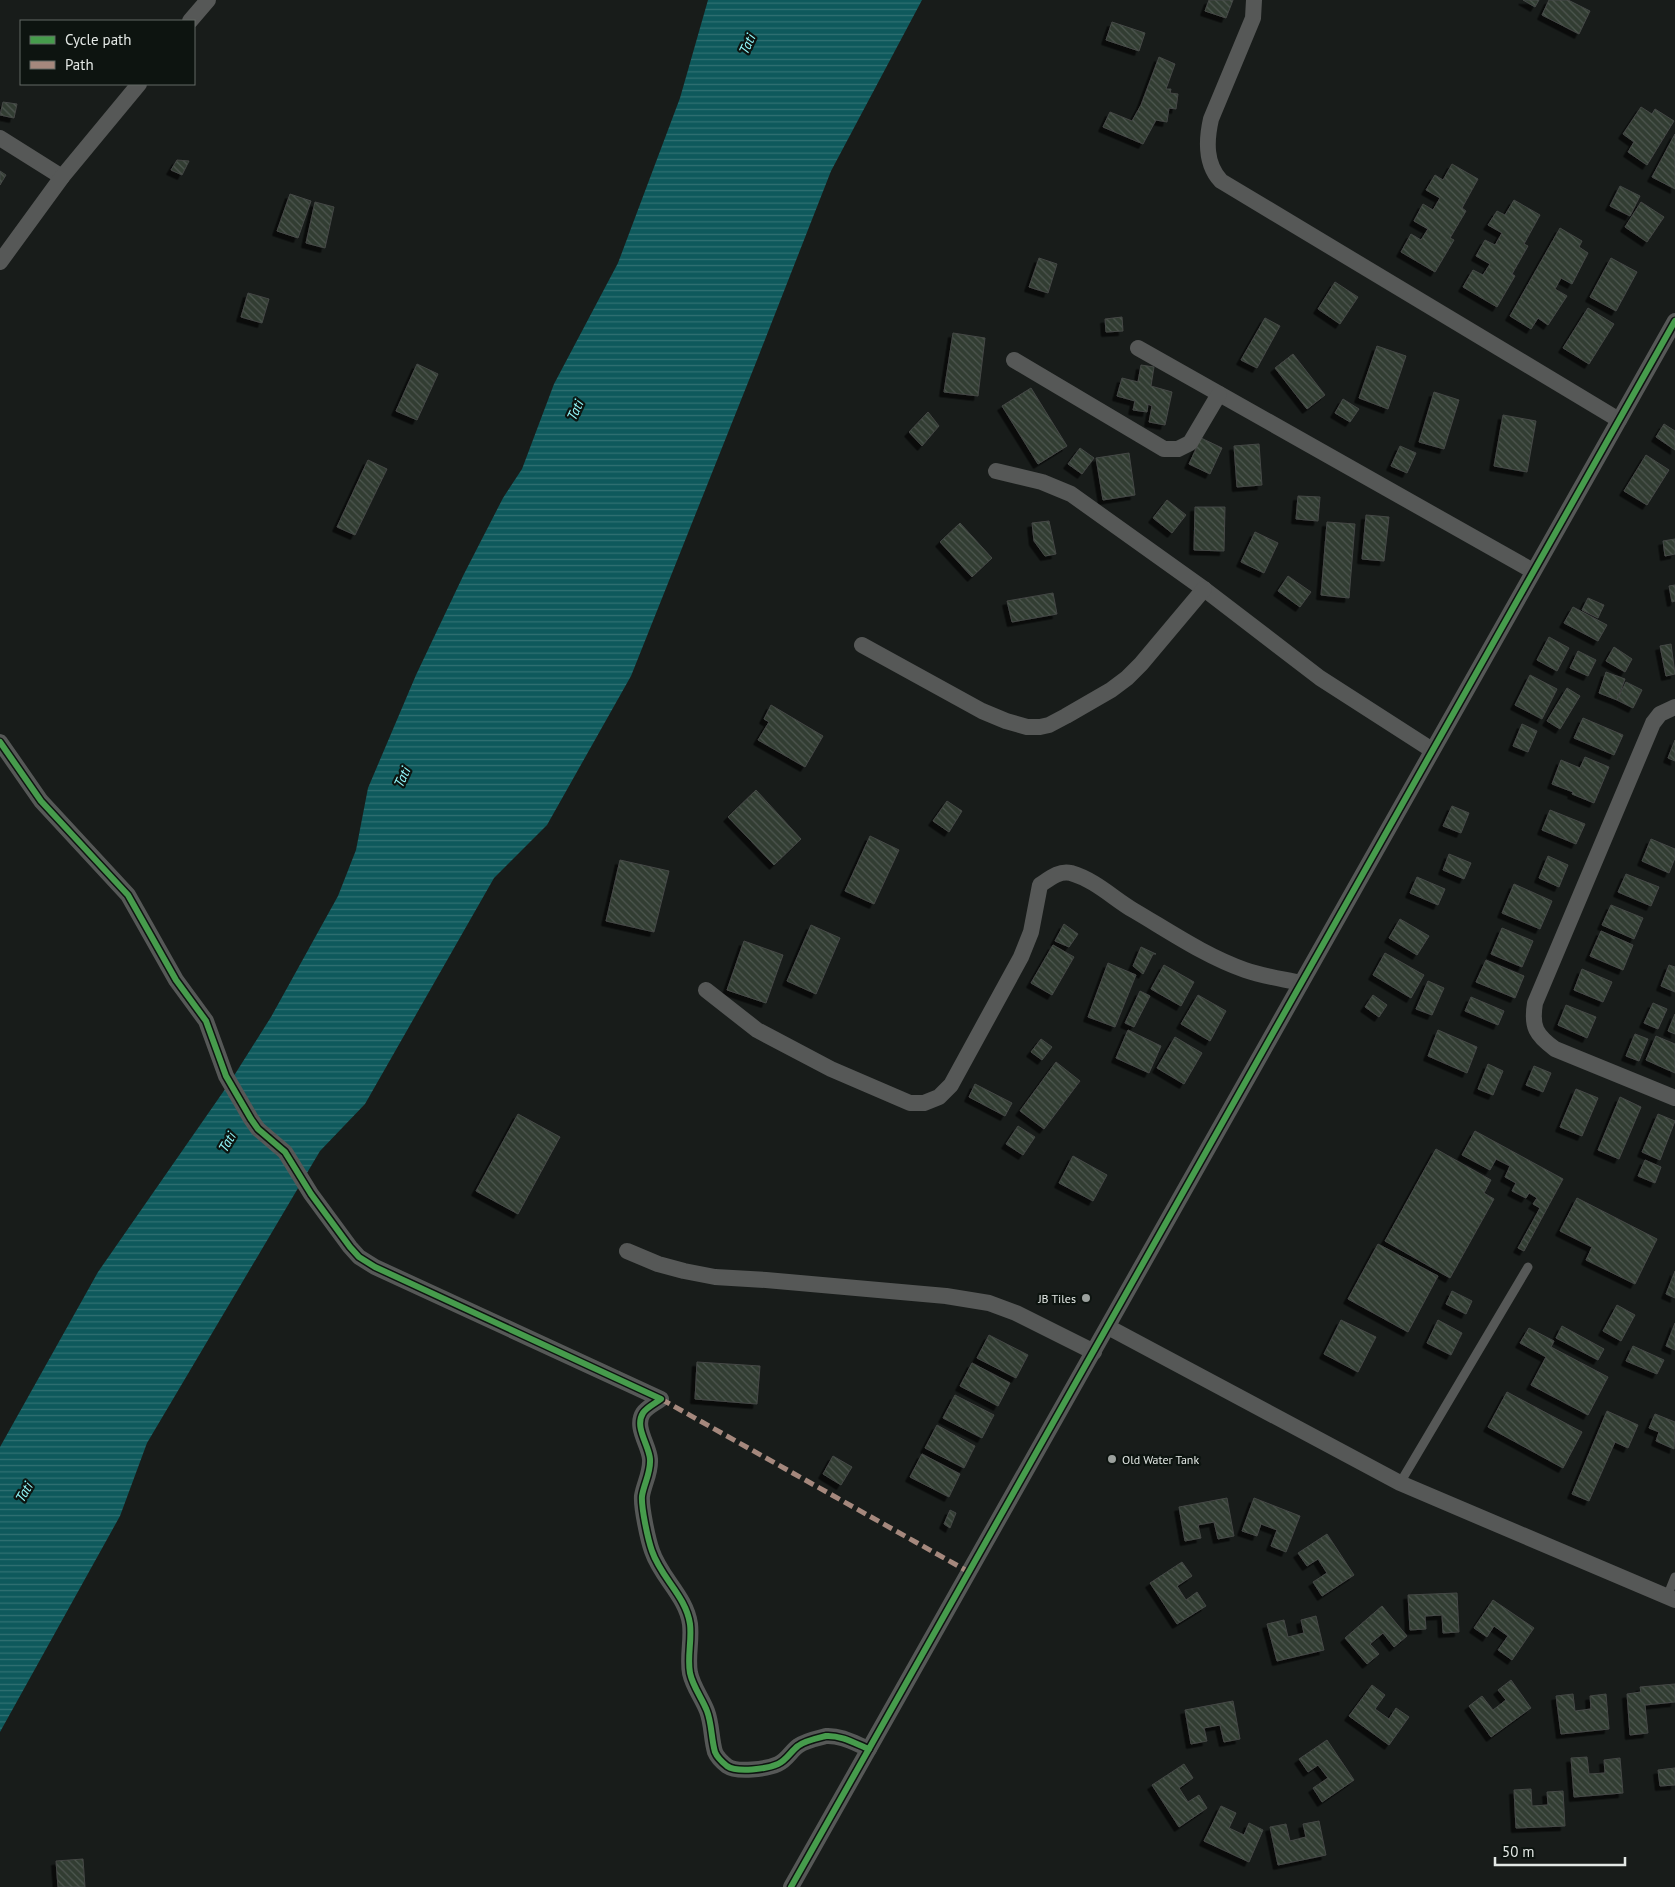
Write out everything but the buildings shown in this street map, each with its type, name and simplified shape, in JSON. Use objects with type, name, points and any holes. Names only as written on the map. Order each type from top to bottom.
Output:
[{"type":"street","points":[[191,20],[208,0]]},
{"type":"street","points":[[1254,0],[1253,18],[1211,119],[1207,148],[1214,174],[1221,181],[1619,420]]},
{"type":"street","points":[[0,262],[62,177],[138,85]]},
{"type":"street","points":[[0,138],[62,177]]},
{"type":"street","points":[[791,1887],[1675,321]]},
{"type":"street","points":[[1138,348],[1533,571]]},
{"type":"street","points":[[1014,360],[1164,449],[1178,449],[1190,443],[1219,394]]},
{"type":"street","points":[[996,471],[1042,482],[1071,494],[1204,589],[1320,678],[1432,750]]},
{"type":"street","points":[[862,645],[982,711],[1020,725],[1040,727],[1049,725],[1066,716],[1111,690],[1127,678],[1204,589]]},
{"type":"street","points":[[1675,707],[1660,714],[1653,723],[1535,1003],[1533,1016],[1536,1030],[1542,1039],[1555,1049],[1675,1098]]},
{"type":"street","points":[[0,742],[41,801],[128,895],[176,980],[206,1021],[226,1076],[251,1119],[258,1129],[285,1152],[311,1194],[359,1257],[375,1267],[661,1399],[644,1412],[640,1421],[641,1430],[650,1453],[650,1466],[642,1498],[642,1506],[652,1551],[658,1565],[688,1614],[690,1626],[688,1656],[690,1674],[707,1710],[716,1753],[720,1760],[729,1767],[738,1770],[778,1764],[786,1759],[798,1745],[827,1736],[840,1737],[869,1749]]},
{"type":"street","points":[[706,990],[757,1030],[815,1060],[910,1103],[924,1103],[939,1097],[951,1085],[1021,957],[1031,932],[1040,885],[1054,875],[1068,872],[1081,877],[1099,887],[1117,901],[1202,950],[1245,970],[1301,983]]},
{"type":"street","points":[[627,1251],[666,1266],[715,1277],[946,1296],[989,1304],[1016,1313],[1094,1352]]},
{"type":"street","points":[[1108,1327],[1400,1483],[1671,1599]]},
{"type":"lane","points":[[1400,1483],[1528,1267]]},
{"type":"lane","points":[[1671,1599],[1675,1577]]},
{"type":"water","name":"Tati","points":[[708,0],[922,0],[831,171],[631,676],[547,825],[494,878],[365,1104],[320,1151],[147,1443],[120,1516],[0,1732],[0,1447],[98,1272],[230,1082],[271,1017],[338,896],[356,850],[368,788],[416,675],[503,498],[522,469],[554,384],[618,263],[680,98]]},
{"type":"marked path","points":[[661,1399],[969,1572]]},
{"type":"cycle path","points":[[791,1887],[1675,321]]},
{"type":"cycle path","points":[[0,742],[41,801],[128,895],[176,980],[206,1021],[226,1076],[251,1119],[258,1129],[285,1152],[311,1194],[359,1257],[375,1267],[661,1399],[643,1413],[640,1424],[650,1459],[642,1496],[644,1515],[650,1546],[656,1561],[679,1596],[688,1614],[690,1624],[690,1673],[707,1711],[717,1756],[727,1766],[752,1770],[773,1766],[781,1762],[801,1744],[826,1736],[843,1738],[869,1749]]},
{"type":"place","name":"JB Tiles","points":[[1086,1298]]},
{"type":"place","name":"Old Water Tank","points":[[1112,1459]]}]
